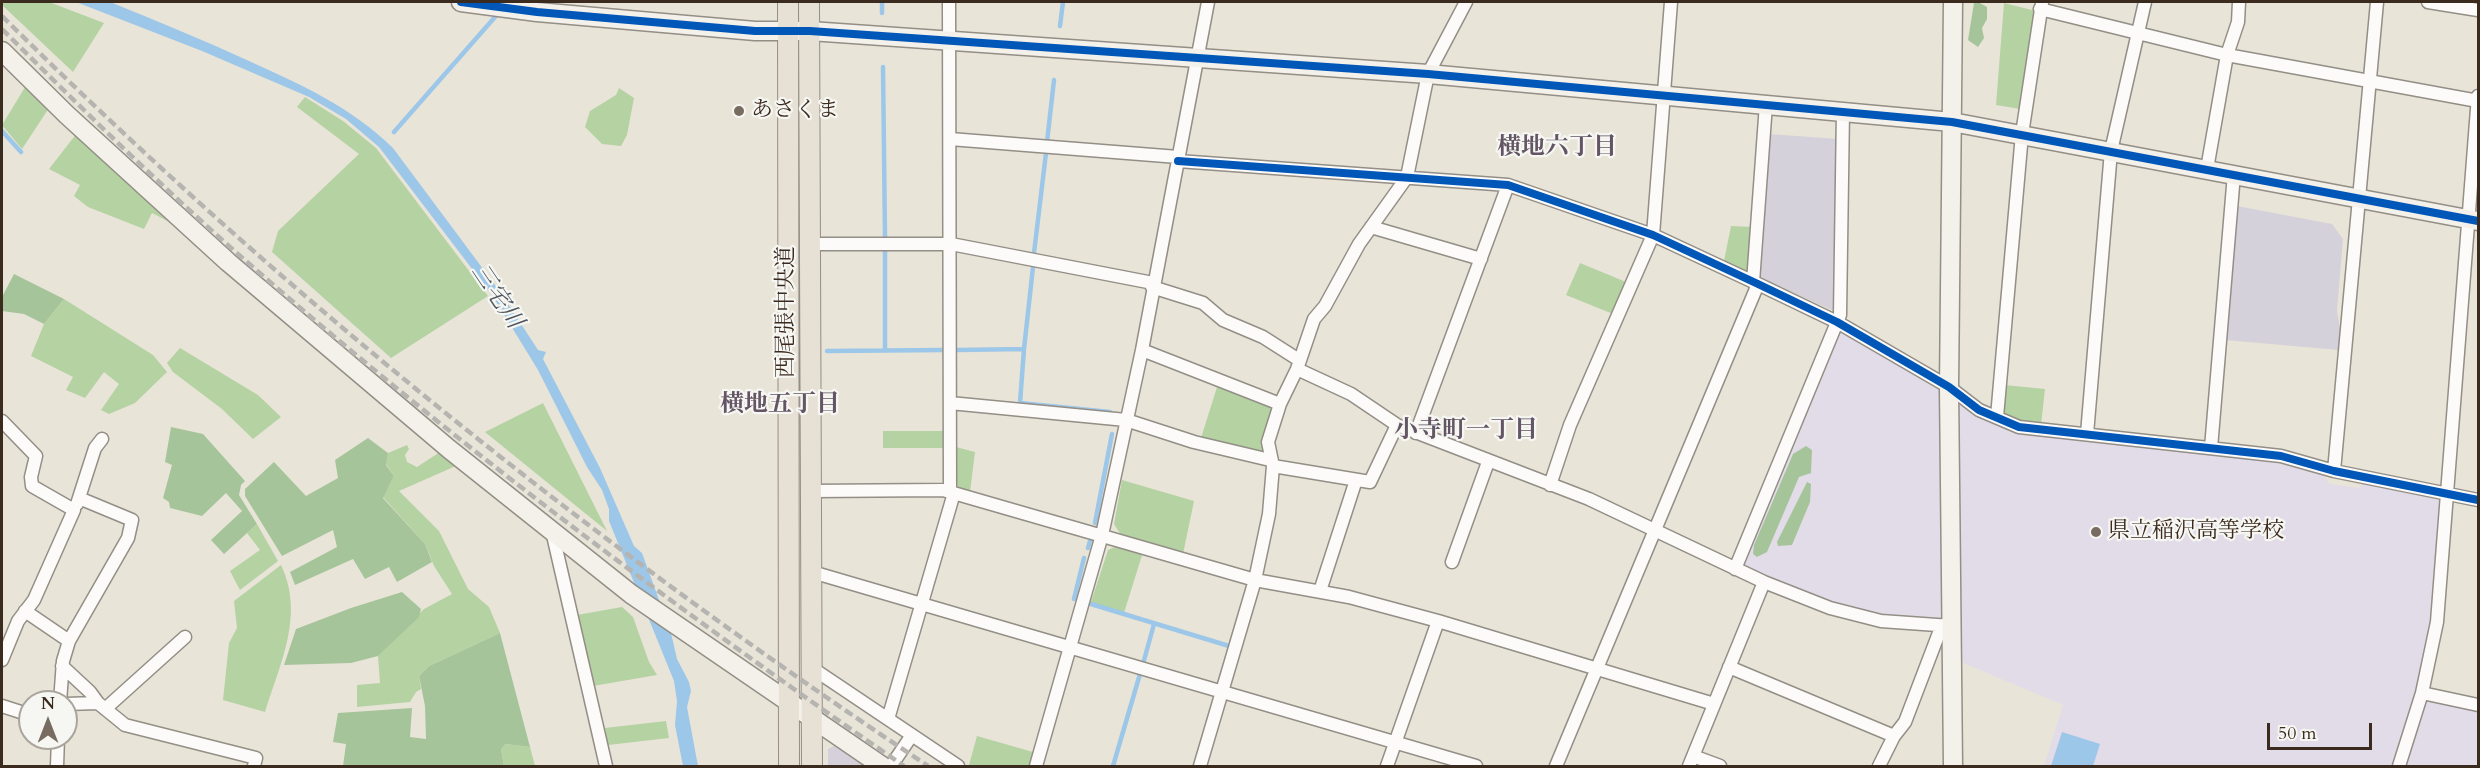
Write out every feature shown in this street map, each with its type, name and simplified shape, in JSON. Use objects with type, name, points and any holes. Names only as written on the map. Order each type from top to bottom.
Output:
[{"type":"main road","name":"西尾張中央道","points":[[788,2],[789,766]]},
{"type":"main road","name":"西尾張中央道","points":[[810,2],[812,766]]},
{"type":"street","points":[[461,2],[538,7],[755,31],[810,31],[1428,74],[1843,110],[1952,122],[2022,134],[2475,220]]},
{"type":"street","points":[[888,719],[952,493],[949,2]]},
{"type":"street","points":[[1037,766],[1102,535],[1142,350],[1152,285],[1208,2]]},
{"type":"street","points":[[1200,766],[1255,580],[1269,514],[1272,463],[1268,442],[1280,404],[1298,364],[1314,319],[1325,306],[1371,227],[1407,177],[1428,74],[1466,2]]},
{"type":"street","points":[[1550,485],[1570,424],[1653,235],[1671,2]]},
{"type":"street","points":[[1953,2],[1947,625],[1953,766]]},
{"type":"street","points":[[2087,434],[2111,151],[2145,2]]},
{"type":"street","points":[[2207,169],[2227,55],[2238,22],[2239,2]]},
{"type":"street","points":[[2334,471],[2378,2]]},
{"type":"street","points":[[2428,2],[2478,10]]},
{"type":"street","points":[[1997,417],[2022,134],[2041,5],[2137,33],[2227,55],[2478,99],[2475,220],[2445,494],[2437,622],[2422,693],[2399,766]]},
{"type":"street","points":[[2,51],[67,115],[228,262],[449,449],[676,627],[882,766]]},
{"type":"street","points":[[1556,766],[1755,283],[1766,104]]},
{"type":"street","points":[[1735,568],[1840,315],[1843,110]]},
{"type":"street","points":[[950,139],[1508,185],[1653,235],[1755,283],[1837,322],[1949,387],[1979,410],[2019,427],[2281,456],[2334,471],[2478,500]]},
{"type":"street","points":[[2211,448],[2234,174]]},
{"type":"street","points":[[1416,433],[1508,185]]},
{"type":"street","points":[[1371,227],[1480,259]]},
{"type":"street","points":[[810,244],[951,244],[1152,285],[1203,303],[1223,320],[1263,337],[1298,364],[1351,394],[1396,425],[1589,499],[1764,582],[1850,614],[1911,624],[1947,625]]},
{"type":"street","points":[[1142,350],[1280,404]]},
{"type":"street","points":[[950,403],[1126,420],[1194,442],[1272,463],[1370,482],[1396,425]]},
{"type":"street","points":[[2,421],[36,456],[31,477],[32,486],[74,510]]},
{"type":"street","points":[[2,660],[18,621],[34,600],[79,498],[95,448],[102,439]]},
{"type":"street","points":[[1452,562],[1488,462]]},
{"type":"street","points":[[1320,591],[1356,480]]},
{"type":"street","points":[[811,491],[952,493],[1255,580],[1320,591],[1438,621],[1714,704]]},
{"type":"street","points":[[61,690],[62,666],[69,641],[128,538],[132,520],[79,498]]},
{"type":"street","points":[[551,529],[606,766]]},
{"type":"street","points":[[812,572],[1476,766]]},
{"type":"street","points":[[1719,766],[1691,761],[1764,582]]},
{"type":"street","points":[[25,611],[69,641]]},
{"type":"street","points":[[1387,766],[1438,621]]},
{"type":"street","points":[[1879,766],[1894,736],[1905,722],[1947,625]]},
{"type":"street","points":[[78,705],[102,706],[185,637]]},
{"type":"street","points":[[62,666],[102,706],[125,724],[207,748],[256,758],[254,766]]},
{"type":"street","points":[[1729,667],[1894,736]]},
{"type":"street","points":[[812,668],[958,766]]},
{"type":"street","points":[[2422,693],[2478,705]]},
{"type":"street","points":[[2,706],[18,711]]},
{"type":"street","points":[[891,766],[912,735]]},
{"type":"street","points":[[57,766],[58,750]]},
{"type":"shaded area","points":[[1768,134],[1839,139],[1836,312],[1761,278],[1758,273]]},
{"type":"shaded area","points":[[2237,206],[2332,224],[2343,239],[2337,311],[2340,329],[2339,350],[2225,340]]},
{"type":"shaded area","name":"県立稲沢高等学校","points":[[1844,332],[1967,407],[1975,415],[2018,431],[2277,459],[2323,473],[2329,484],[2359,488],[2364,481],[2436,497],[2439,502],[2431,620],[2416,696],[2478,709],[2478,766],[2044,766],[2063,705],[1961,662],[1961,623],[1857,613],[1746,568],[1743,562],[1838,333]]},
{"type":"shaded area","points":[[834,746],[866,766],[828,766],[828,749]]},
{"type":"green space","points":[[2,2],[49,2],[104,23],[73,72],[2,5]]},
{"type":"green space","points":[[1978,2],[1987,7],[1987,19],[1982,28],[1984,38],[1978,47],[1968,40],[1974,3]]},
{"type":"green space","points":[[2004,3],[2036,11],[2020,109],[1996,105]]},
{"type":"green space","points":[[27,84],[49,108],[22,149],[2,125]]},
{"type":"green space","points":[[619,88],[634,98],[627,135],[621,146],[602,144],[585,127],[590,111],[616,95]]},
{"type":"green space","points":[[305,97],[343,121],[376,148],[488,296],[391,358],[272,252],[278,231],[359,154],[297,107]]},
{"type":"green space","points":[[77,133],[179,227],[152,213],[144,229],[88,207],[74,196],[80,185],[49,169]]},
{"type":"green space","points":[[1731,226],[1753,227],[1750,269],[1745,272],[1724,261]]},
{"type":"green space","points":[[1580,263],[1626,282],[1613,314],[1566,295]]},
{"type":"green space","points":[[14,274],[64,299],[44,324],[24,314],[2,311],[2,297]]},
{"type":"green space","points":[[64,299],[153,355],[167,372],[135,403],[109,414],[101,410],[119,384],[104,372],[85,398],[66,390],[73,377],[31,356],[44,324]]},
{"type":"green space","points":[[180,348],[258,395],[281,417],[253,439],[222,409],[173,372],[167,363]]},
{"type":"green space","points":[[1218,384],[1274,405],[1264,453],[1201,438]]},
{"type":"green space","points":[[2004,385],[2045,389],[2041,425],[2019,423],[2008,418],[2004,407]]},
{"type":"green space","points":[[543,403],[607,531],[485,432]]},
{"type":"green space","points":[[171,427],[203,434],[245,481],[241,485],[239,495],[257,524],[224,554],[211,540],[242,511],[226,493],[202,516],[170,508],[169,502],[163,498],[172,465],[165,462]]},
{"type":"green space","points":[[883,431],[945,431],[945,448],[883,448]]},
{"type":"green space","points":[[368,438],[388,453],[386,465],[394,476],[383,498],[425,544],[432,562],[397,582],[389,567],[365,579],[353,559],[295,585],[290,572],[337,547],[333,530],[282,556],[245,496],[245,489],[274,462],[306,496],[338,478],[335,460]]},
{"type":"green space","points":[[407,445],[409,449],[405,455],[407,462],[417,467],[440,452],[458,465],[399,491],[439,531],[468,589],[489,607],[500,633],[429,666],[419,676],[421,689],[416,692],[410,702],[357,707],[357,685],[380,683],[378,656],[424,609],[452,594],[434,566],[425,544],[383,497],[394,476],[386,464],[388,453]]},
{"type":"green space","points":[[1806,446],[1812,450],[1811,473],[1799,477],[1767,552],[1757,557],[1753,554],[1754,545],[1793,454]]},
{"type":"green space","points":[[956,447],[975,452],[970,492],[961,490],[956,484]]},
{"type":"green space","points":[[1122,480],[1194,501],[1183,554],[1121,535],[1114,524]]},
{"type":"green space","points":[[1807,482],[1811,484],[1810,502],[1792,545],[1778,546],[1777,542]]},
{"type":"green space","points":[[257,524],[278,561],[240,590],[230,571],[260,550],[247,533]]},
{"type":"green space","points":[[1119,545],[1143,552],[1124,613],[1091,602],[1108,550]]},
{"type":"green space","points":[[281,565],[288,584],[291,602],[290,621],[288,639],[265,712],[223,700],[229,643],[237,628],[234,601]]},
{"type":"green space","points":[[402,592],[421,609],[419,617],[378,656],[351,663],[284,665],[296,629]]},
{"type":"green space","points":[[622,607],[633,617],[649,662],[657,675],[593,686],[577,615]]},
{"type":"green space","points":[[500,633],[530,747],[505,744],[501,749],[504,766],[343,766],[346,744],[333,742],[338,713],[412,708],[410,737],[426,739],[425,706],[419,676],[429,666]]},
{"type":"green space","points":[[666,721],[669,738],[608,745],[605,728]]},
{"type":"green space","points":[[977,736],[1033,752],[1030,766],[969,765]]},
{"type":"green space","points":[[505,744],[530,747],[535,766],[504,766],[501,748]]},
{"type":"water","name":"三宅川","points":[[76,2],[110,2],[269,70],[343,109],[377,133],[393,148],[501,293],[538,350],[546,352],[543,359],[600,468],[634,546],[642,553],[671,633],[677,659],[689,682],[691,691],[687,707],[698,766],[683,766],[675,725],[677,701],[674,681],[609,521],[609,509],[602,490],[587,467],[538,370],[492,295],[379,147],[346,119],[309,97],[202,51]]},
{"type":"water","points":[[2062,732],[2100,744],[2093,766],[2051,766]]},
{"type":"waterway","points":[[882,2],[882,13]]},
{"type":"waterway","points":[[1060,26],[1063,2]]},
{"type":"waterway","points":[[394,132],[495,17]]},
{"type":"waterway","points":[[883,67],[885,238]]},
{"type":"waterway","points":[[1047,142],[1054,80]]},
{"type":"waterway","points":[[2,131],[21,152]]},
{"type":"waterway","points":[[1034,253],[1046,153]]},
{"type":"waterway","points":[[885,251],[885,350]]},
{"type":"waterway","points":[[958,350],[1024,349],[1033,267]]},
{"type":"waterway","points":[[1024,349],[1020,403],[1110,412]]},
{"type":"waterway","points":[[827,351],[943,350]]},
{"type":"waterway","points":[[1095,523],[1112,434]]},
{"type":"waterway","points":[[1088,548],[1090,541]]},
{"type":"waterway","points":[[1074,599],[1084,558]]},
{"type":"waterway","points":[[1091,604],[1229,646]]},
{"type":"waterway","points":[[1143,664],[1154,624]]},
{"type":"waterway","points":[[1113,766],[1140,674]]},
{"type":"railway","points":[[2,16],[109,120],[219,220],[331,318],[446,413],[563,506],[683,595],[804,682],[928,766]]},
{"type":"railway","points":[[2,29],[195,215],[339,341],[417,405],[657,590],[904,766]]},
{"type":"cycle path","points":[[461,2],[537,12],[755,31],[810,31],[1428,74],[1952,122],[2478,221]]},
{"type":"cycle path","points":[[1178,161],[1508,185],[1653,235],[1758,284],[1837,322],[1949,387],[1979,410],[2019,427],[2281,456],[2334,471],[2478,500]]},
{"type":"place","name":"あさくま","points":[[739,111]]},
{"type":"place","name":"県立稲沢高等学校","points":[[2096,532]]},
{"type":"district","name":"横地六丁目","points":[[1557,148]]},
{"type":"district","name":"横地五丁目","points":[[780,405]]},
{"type":"district","name":"小寺町一丁目","points":[[1466,431]]}]
